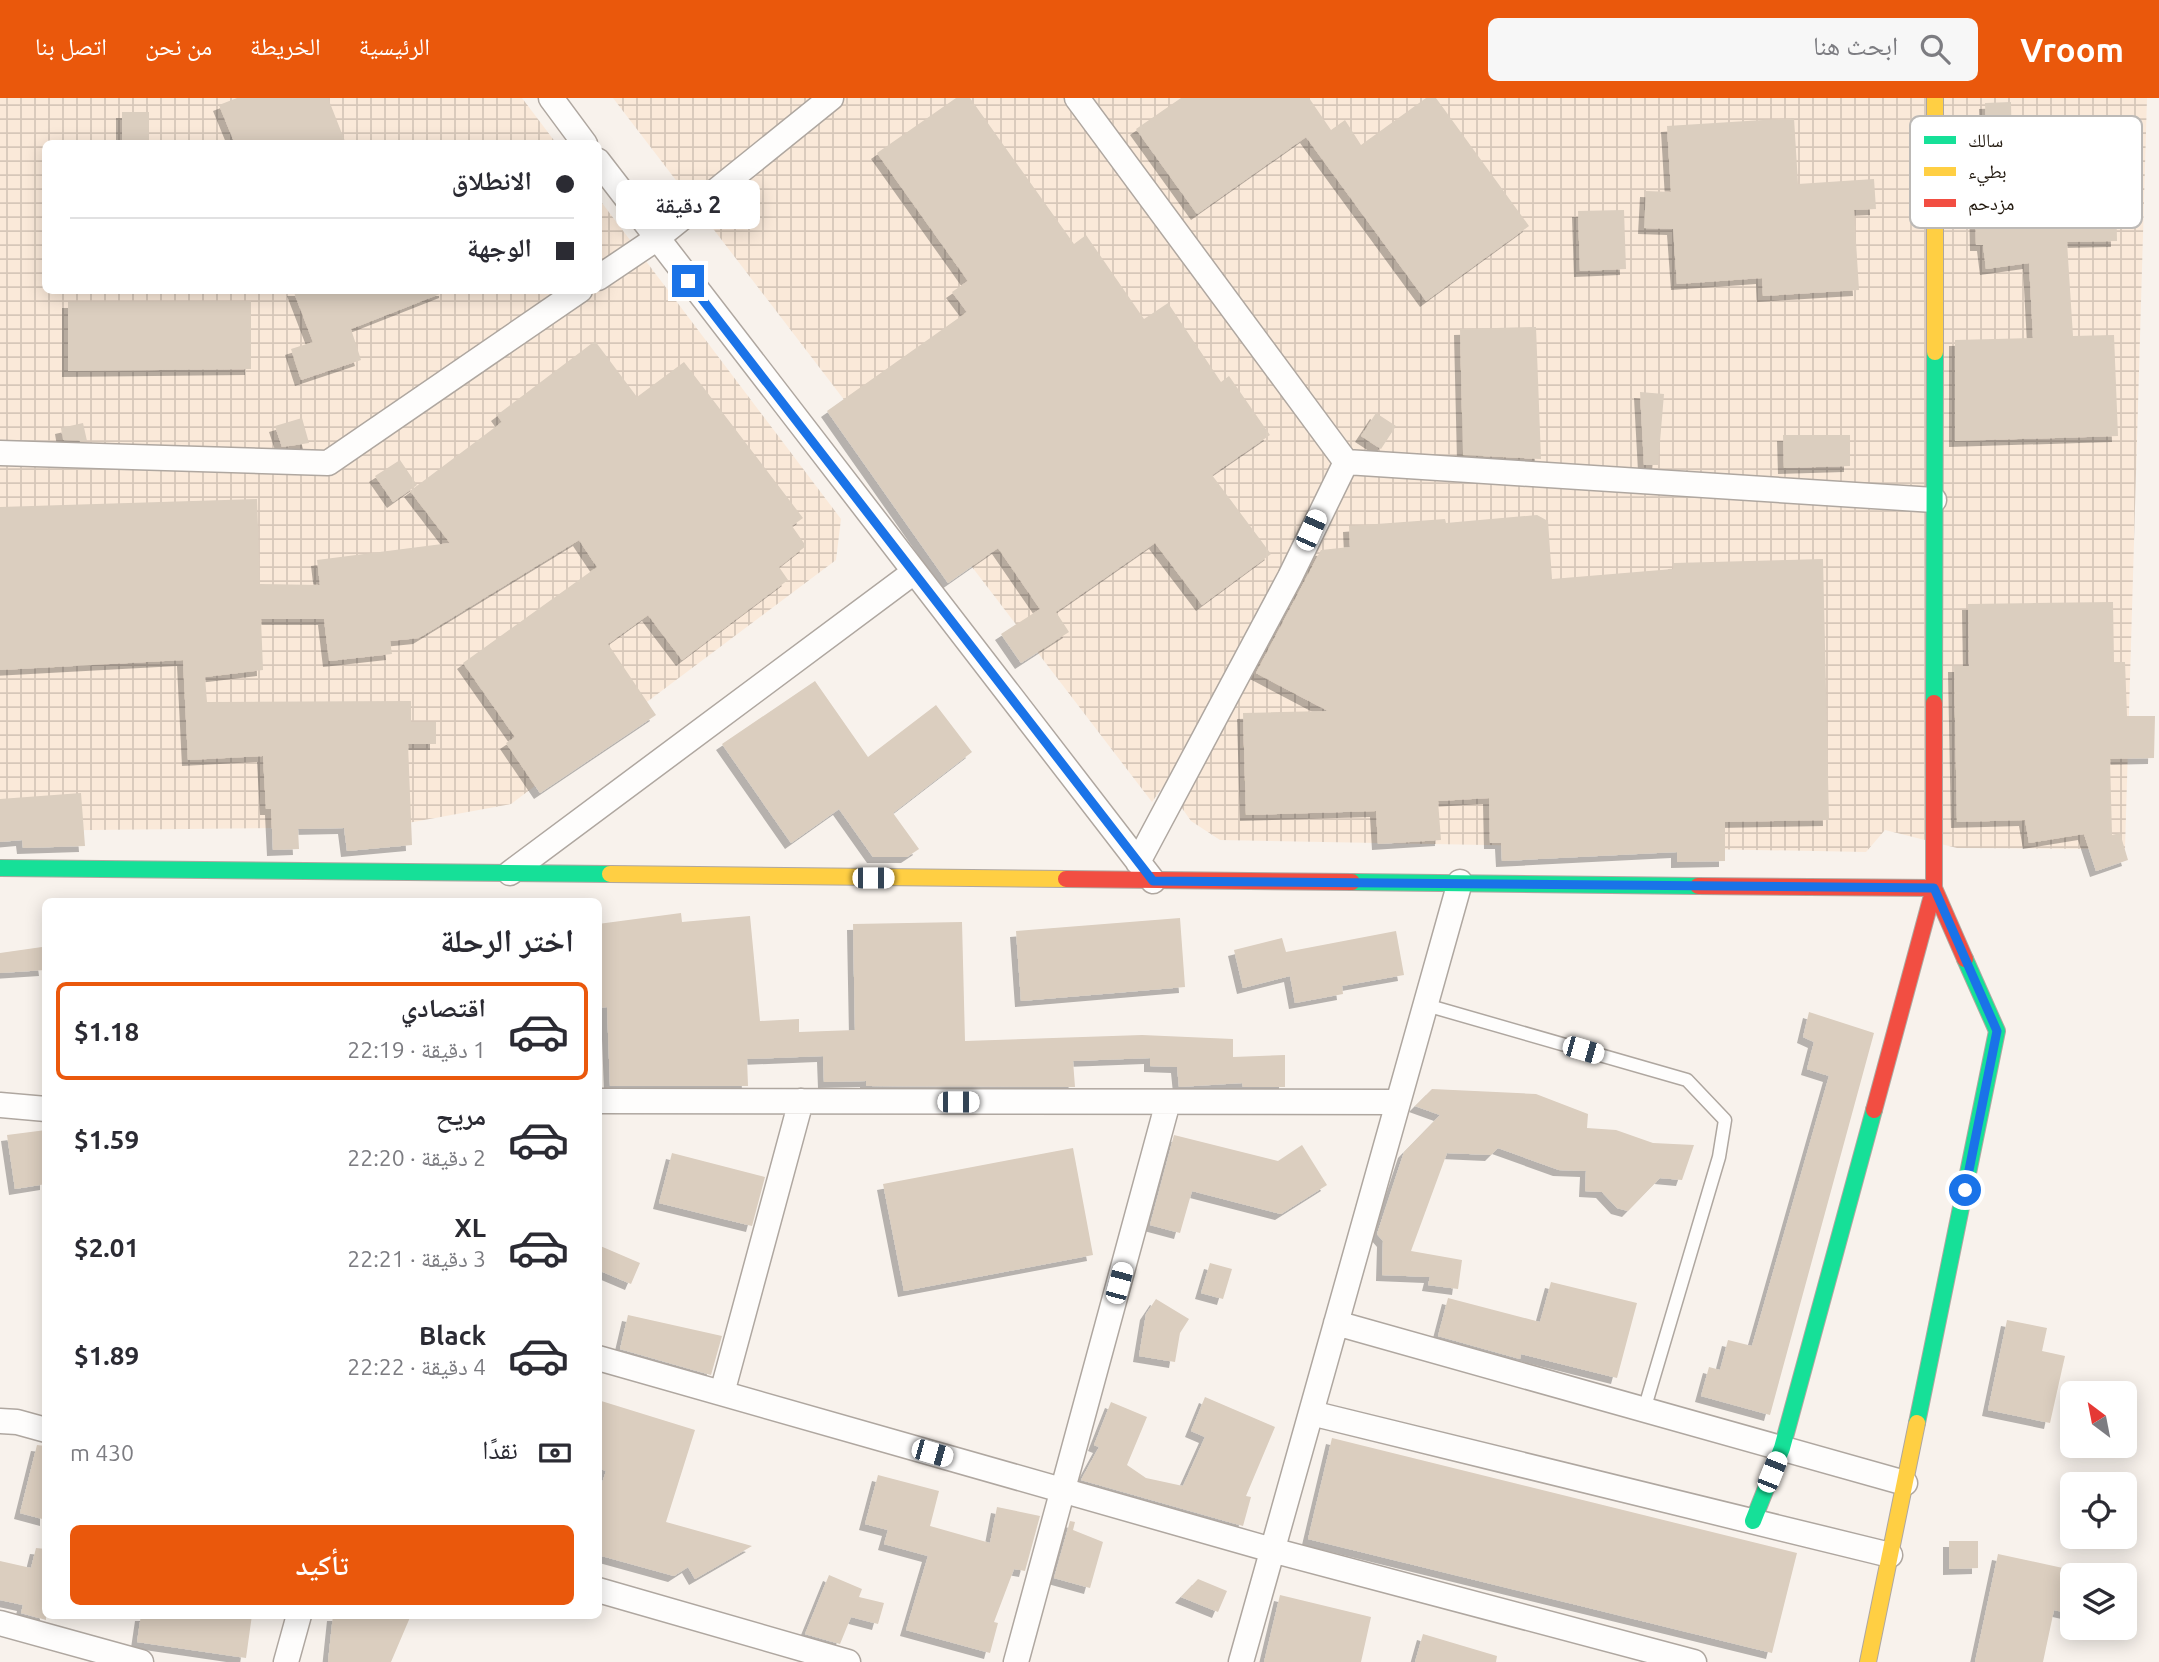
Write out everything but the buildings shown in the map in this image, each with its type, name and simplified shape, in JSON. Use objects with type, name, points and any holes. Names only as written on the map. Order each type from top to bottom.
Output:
[{"type":"street","points":[[551,98],[582,140]]},
{"type":"street","points":[[602,275],[656,239],[831,98]]},
{"type":"street","points":[[1077,98],[1346,462],[1934,499]]},
{"type":"street","points":[[1935,98],[1935,116]]},
{"type":"street","points":[[602,167],[1146,872]]},
{"type":"street","points":[[1753,1521],[1782,1448],[1934,888],[1935,228]]},
{"type":"street","points":[[0,453],[328,463],[574,294]]},
{"type":"street","points":[[1146,872],[1346,462]]},
{"type":"street","points":[[509,873],[914,572]]},
{"type":"street","points":[[0,868],[509,873],[1146,872],[1460,882],[1934,888]]},
{"type":"street","points":[[1241,1662],[1460,882]]},
{"type":"street","points":[[1868,1662],[1997,1031],[1934,888]]},
{"type":"street","points":[[602,1101],[1398,1102]]},
{"type":"street","points":[[722,1393],[801,1101]]},
{"type":"street","points":[[1016,1662],[1168,1102]]},
{"type":"street","points":[[0,1105],[42,1109]]},
{"type":"street","points":[[1336,1323],[1905,1483]]},
{"type":"street","points":[[602,1360],[1272,1550],[1694,1662]]},
{"type":"street","points":[[1311,1413],[1890,1555]]},
{"type":"street","points":[[0,1421],[17,1422],[42,1429]]},
{"type":"street","points":[[602,1591],[848,1662]]},
{"type":"street","points":[[286,1662],[298,1619]]},
{"type":"street","points":[[0,1623],[141,1662]]},
{"type":"lane","points":[[1426,1005],[1687,1080],[1725,1121],[1719,1157],[1644,1410]]},
{"type":"shaded area","points":[[0,98],[522,98],[554,140],[42,140],[42,294],[602,294],[602,203],[841,519],[836,560],[511,804],[386,827],[0,831]]},
{"type":"shaded area","points":[[613,98],[2147,98],[2125,849],[1957,848],[1885,830],[1866,852],[1220,840],[1191,821],[1165,784],[1152,802]]},
{"type":"traffic: fast","points":[[1934,703],[1935,352]]},
{"type":"traffic: fast","points":[[0,868],[610,874]]},
{"type":"traffic: fast","points":[[1352,882],[1698,886]]},
{"type":"traffic: fast","points":[[1917,1423],[1997,1031],[1965,959]]},
{"type":"traffic: fast","points":[[1753,1521],[1782,1448],[1874,1110]]},
{"type":"traffic: slow","points":[[1935,98],[1935,116]]},
{"type":"traffic: slow","points":[[1935,228],[1935,352]]},
{"type":"traffic: slow","points":[[610,874],[1066,879]]},
{"type":"traffic: slow","points":[[1868,1662],[1917,1423]]},
{"type":"traffic: jam","points":[[1874,1110],[1934,888],[1934,703]]},
{"type":"traffic: jam","points":[[1066,879],[1352,882]]},
{"type":"traffic: jam","points":[[1698,886],[1934,888],[1965,959]]},
{"type":"route","points":[[688,281],[1153,881],[1934,888],[1997,1031],[1965,1190]]}]
